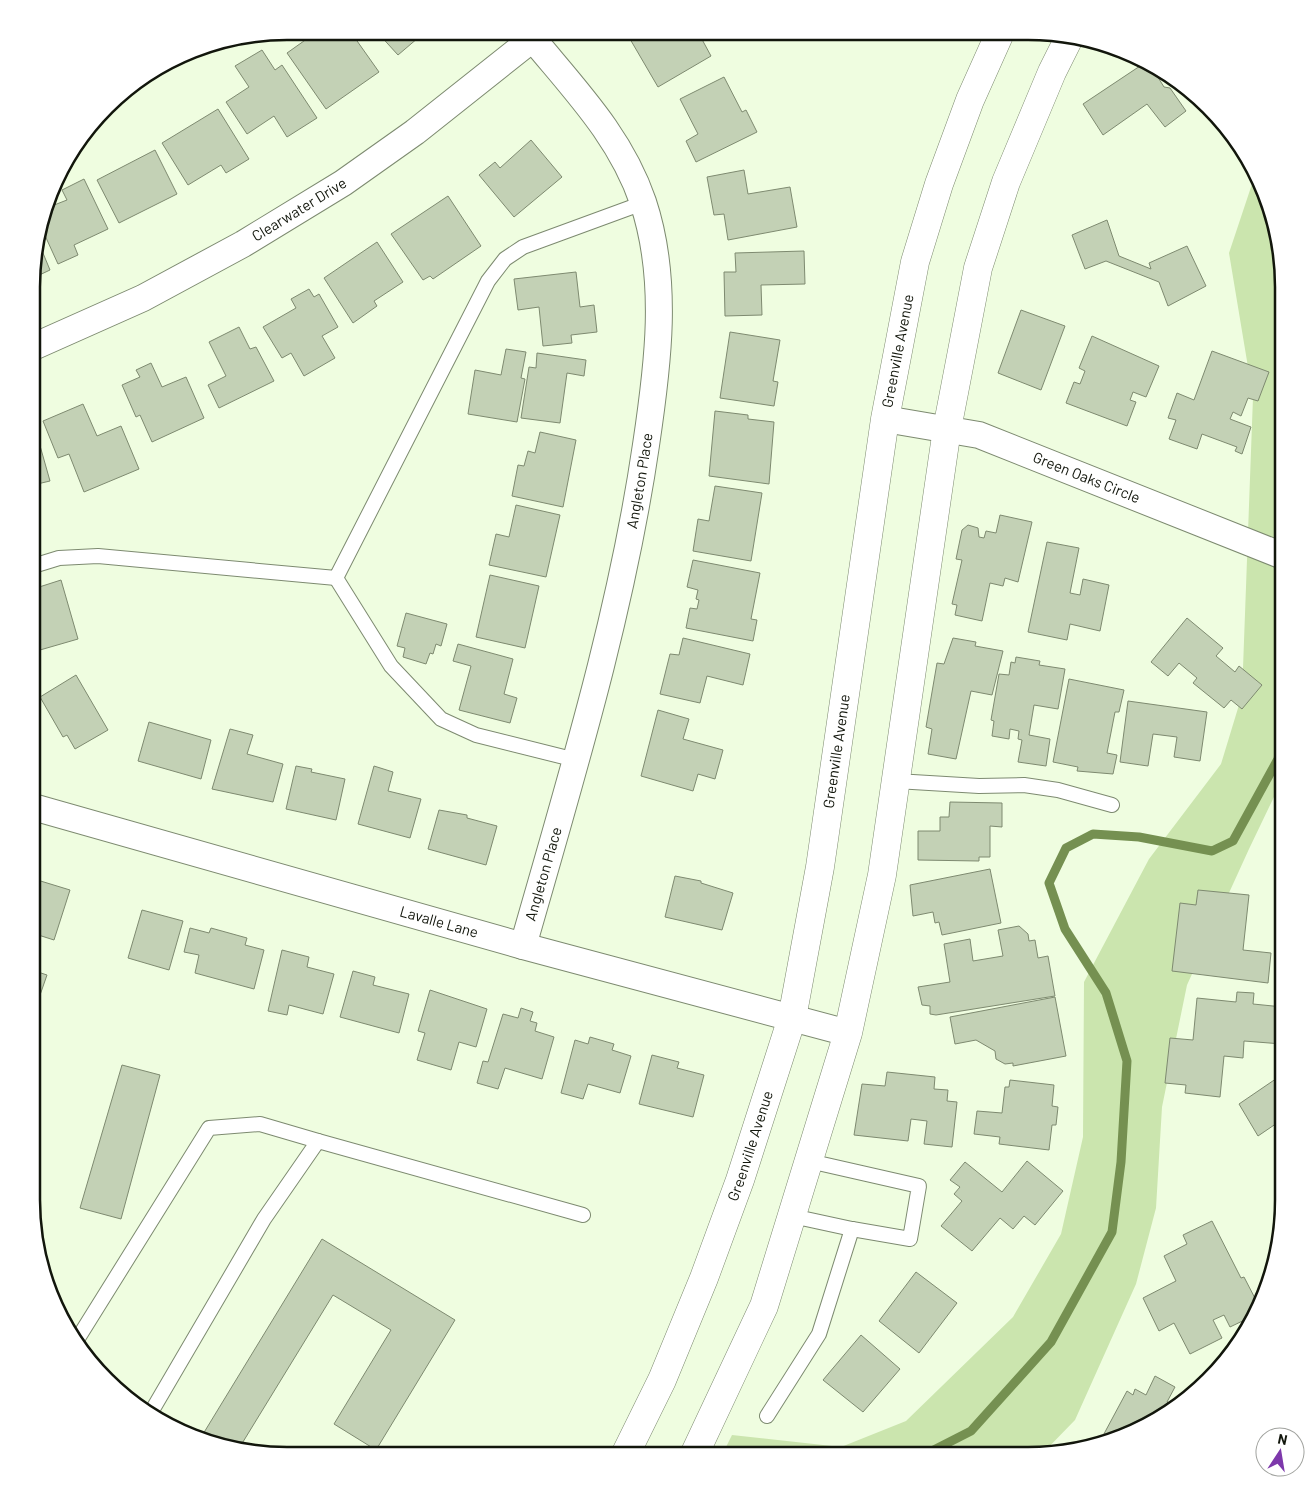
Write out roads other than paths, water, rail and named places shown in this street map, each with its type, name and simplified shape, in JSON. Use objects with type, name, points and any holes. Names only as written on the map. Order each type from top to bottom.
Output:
[{"type":"main road","name":"Greenville Avenue","points":[[629,1447],[662,1380],[704,1278],[740,1180],[792,1018],[808,941],[820,867],[885,419],[915,262],[949,156],[970,100],[997,40]]},
{"type":"main road","points":[[698,1447],[764,1306],[848,1033],[882,875],[947,429],[978,268],[1006,182],[1052,72],[1066,43]]},
{"type":"street","name":"Clearwater Drive","points":[[40,344],[143,298],[243,244],[343,183],[415,132],[531,40]]},
{"type":"street","name":"Angleton Place","points":[[523,946],[576,760],[621,587],[639,495],[652,410],[659,336],[659,290],[654,243],[643,203],[629,168],[603,123],[541,40]]},
{"type":"street","name":"Green Oaks Circle","points":[[885,419],[979,435],[1275,553]]},
{"type":"street","name":"Lavalle Lane","points":[[40,809],[523,946],[848,1033]]},
{"type":"lane","points":[[336,578],[488,281],[505,259],[523,248],[643,203]]},
{"type":"lane","points":[[40,564],[59,558],[98,556],[336,578]]},
{"type":"lane","points":[[336,578],[391,666],[441,719],[476,735],[576,760]]},
{"type":"lane","points":[[896,781],[979,786],[1024,785],[1058,790],[1112,805]]},
{"type":"lane","points":[[80,1335],[209,1128],[260,1124],[583,1215]]},
{"type":"lane","points":[[154,1408],[264,1219],[318,1141]]},
{"type":"lane","points":[[792,1216],[910,1239],[919,1186],[809,1162]]},
{"type":"lane","points":[[767,1416],[819,1334],[852,1229]]},
{"type":"waterway","points":[[940,1447],[971,1431],[1051,1342],[1112,1232],[1121,1162],[1127,1061],[1106,993],[1065,929],[1049,883],[1066,848],[1093,834],[1139,837],[1212,851],[1233,841],[1275,764]]}]
